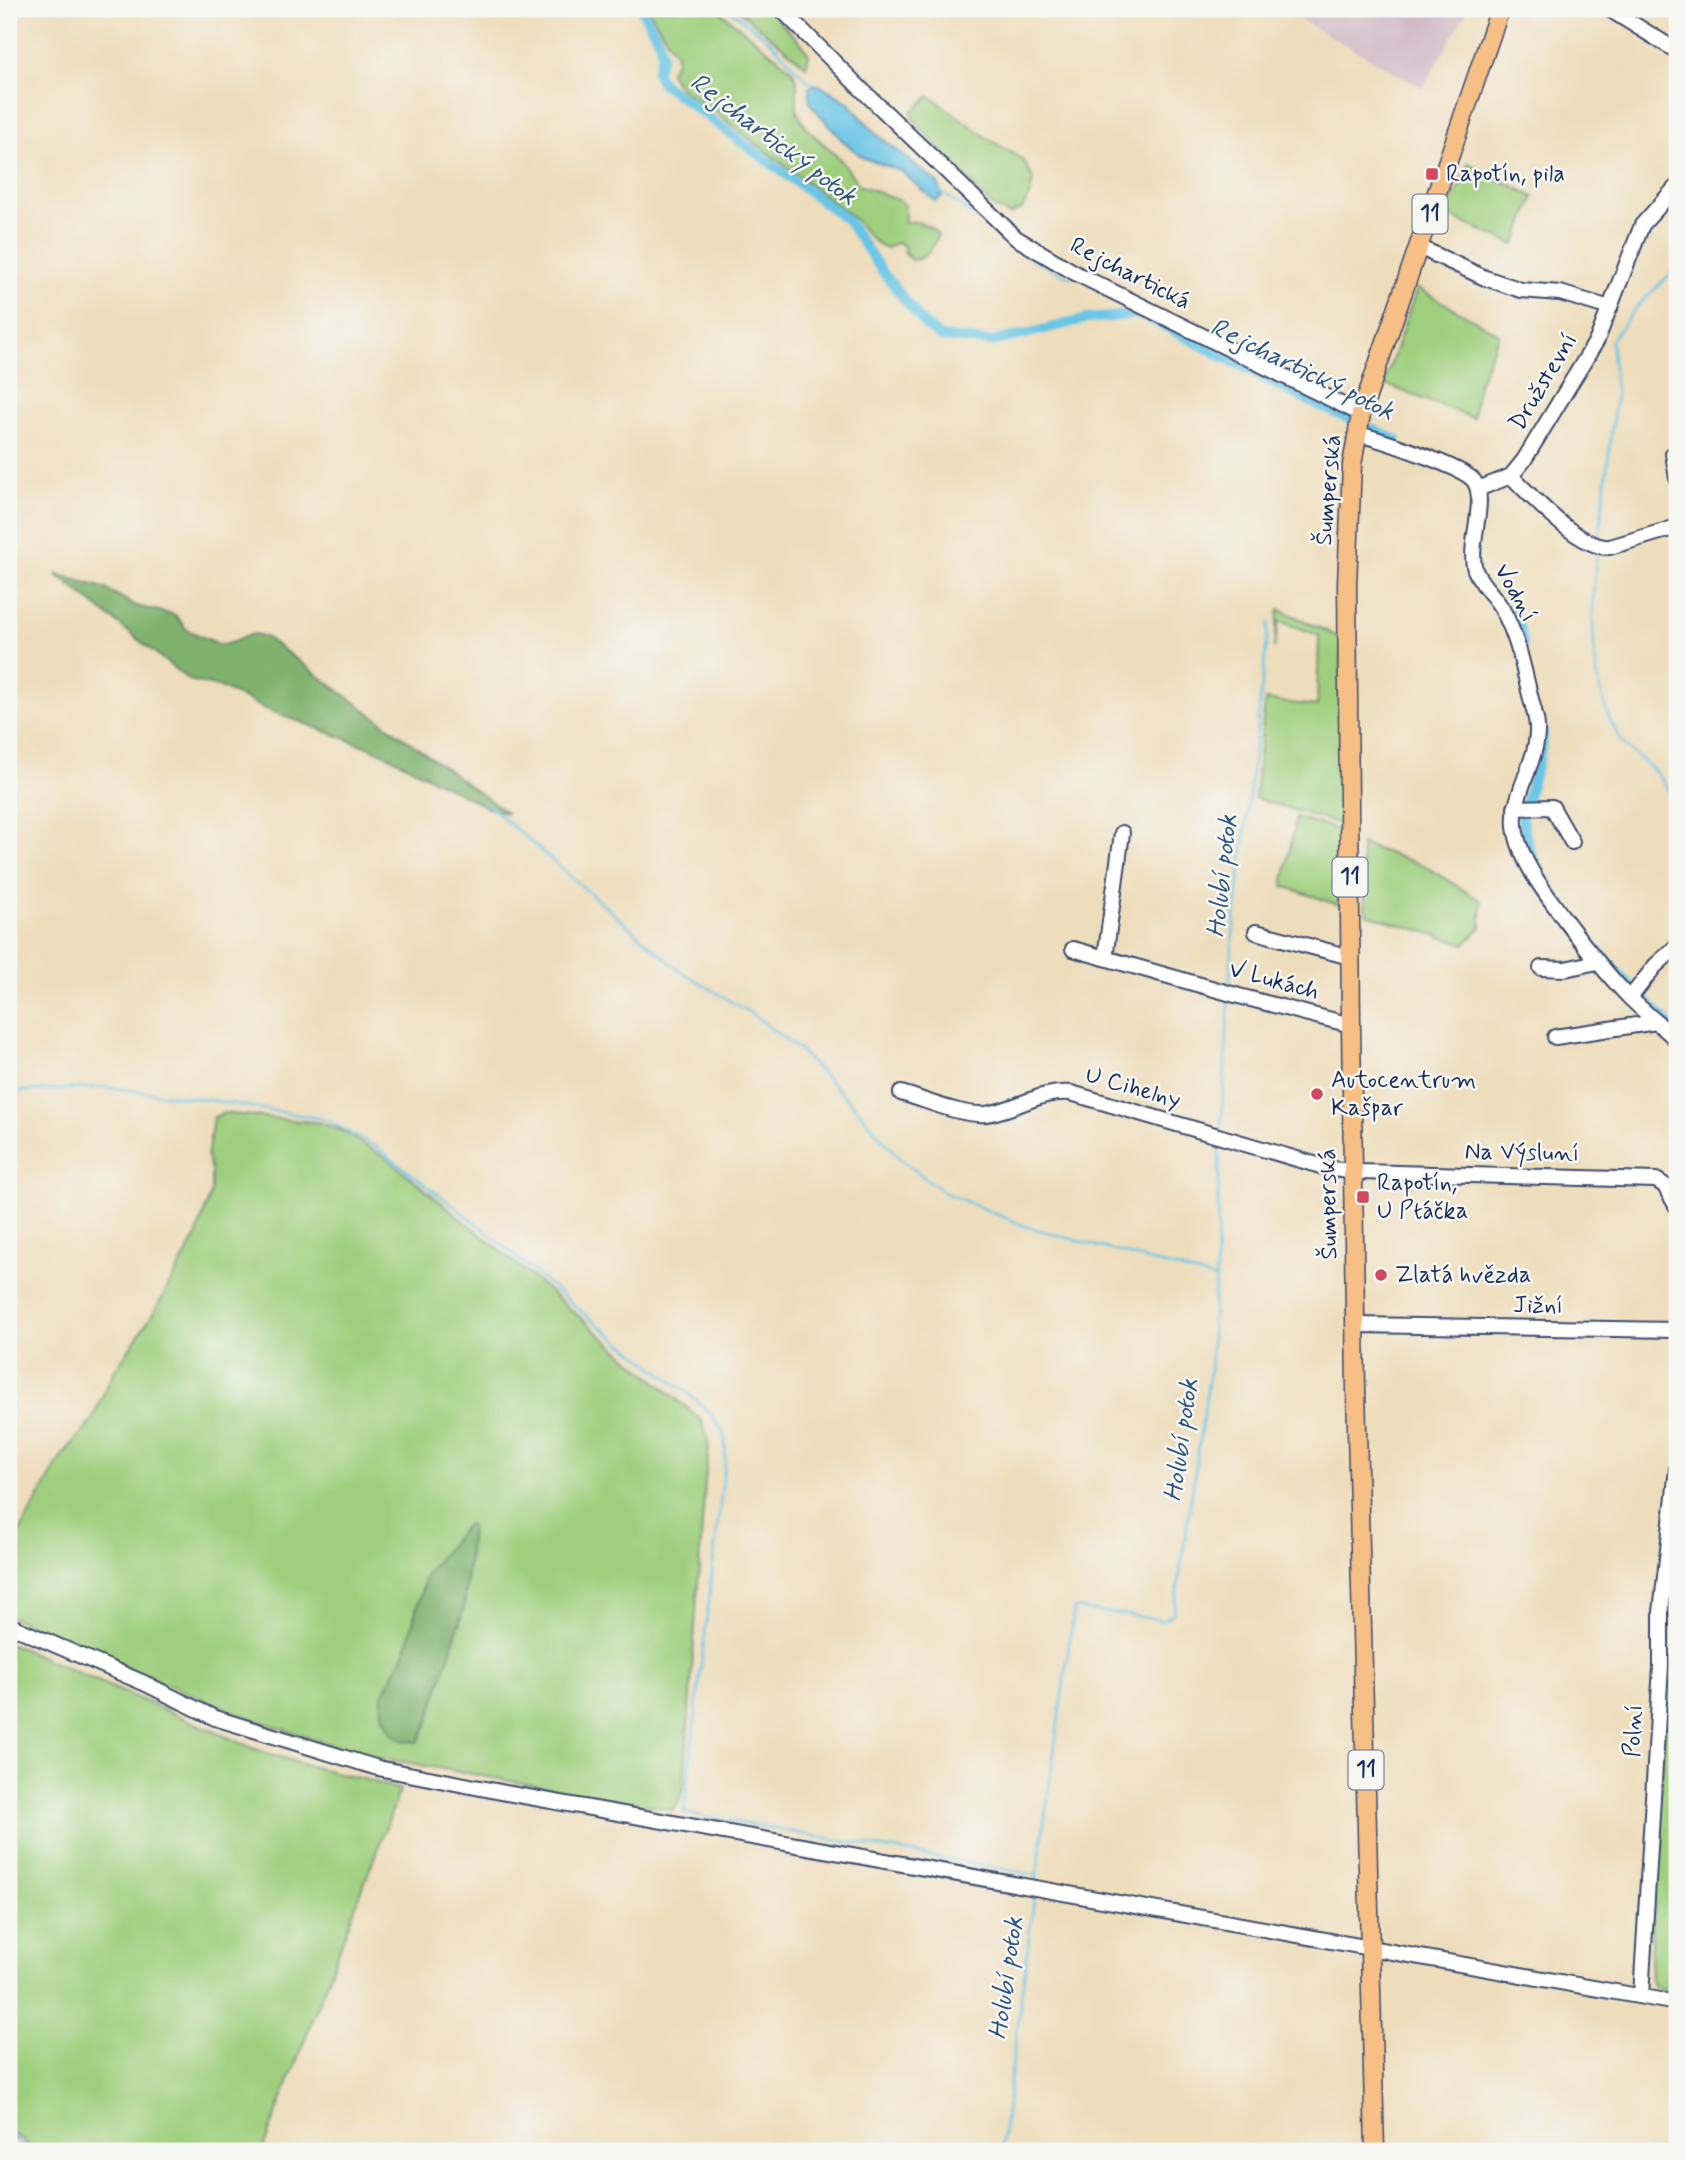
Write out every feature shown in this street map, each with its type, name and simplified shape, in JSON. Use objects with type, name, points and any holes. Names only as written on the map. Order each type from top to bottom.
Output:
[{"type":"main road","name":"Šumperská","points":[[1356,1325],[1350,1025],[1347,584],[1352,465],[1359,424],[1500,9]]},
{"type":"main road","name":"11","points":[[1356,1325],[1375,2151]]},
{"type":"street","name":"Rejchartická","points":[[781,9],[1016,238],[1077,274],[1359,424]]},
{"type":"street","points":[[1609,9],[1677,51]]},
{"type":"street","name":"Družstevní","points":[[1511,476],[1524,460],[1597,340],[1642,226],[1677,186]]},
{"type":"street","name":"Družstevní","points":[[1419,247],[1485,278],[1521,290],[1560,293],[1610,308]]},
{"type":"street","points":[[1359,424],[1470,476],[1483,487],[1511,476],[1557,521],[1599,546],[1611,547],[1677,527]]},
{"type":"street","points":[[1673,454],[1677,478]]},
{"type":"street","name":"Vodní","points":[[1483,487],[1473,555],[1475,569],[1509,621],[1537,724],[1535,754],[1516,832],[1532,871],[1597,962],[1634,994],[1657,1022],[1677,1040]]},
{"type":"street","points":[[1521,808],[1552,807],[1572,842]]},
{"type":"street","points":[[1105,958],[1122,833]]},
{"type":"street","points":[[1256,932],[1350,957]]},
{"type":"street","points":[[1634,994],[1655,966],[1677,946]]},
{"type":"street","name":"V Lukách","points":[[1073,949],[1350,1025]]},
{"type":"street","points":[[1541,968],[1565,969],[1597,962]]},
{"type":"street","points":[[1555,1037],[1657,1022]]},
{"type":"street","name":"U Cihelny","points":[[901,1093],[967,1113],[979,1114],[992,1113],[1054,1093],[1071,1093],[1331,1169],[1352,1171]]},
{"type":"street","name":"Na Výsluní","points":[[1352,1171],[1656,1180],[1664,1185],[1677,1207]]},
{"type":"street","name":"Jižní","points":[[1356,1325],[1677,1330]]},
{"type":"street","name":"Polní","points":[[1641,1996],[1661,1666],[1661,1612],[1677,1469]]},
{"type":"street","points":[[9,1625],[215,1718],[378,1768],[506,1794],[1677,2003]]},
{"type":"shaded area","points":[[1281,9],[1468,9],[1423,88]]},
{"type":"green space","points":[[648,9],[717,9],[791,69],[797,80],[797,112],[807,129],[840,159],[859,185],[901,201],[905,206],[905,223],[918,222],[935,231],[938,235],[928,252],[921,258],[911,260],[904,252],[904,246],[898,242],[886,248],[880,245],[851,216],[677,85],[670,71],[676,61],[676,54]]},
{"type":"green space","points":[[737,9],[768,9],[803,45],[809,55],[806,66]]},
{"type":"green space","points":[[930,96],[987,138],[1023,160],[1033,179],[1030,194],[1022,209],[1010,215],[993,207],[913,119],[911,112]]},
{"type":"green space","points":[[1468,163],[1534,197],[1515,245],[1443,214],[1459,187]]},
{"type":"green space","points":[[1417,288],[1499,334],[1478,384],[1473,418],[1384,384]]},
{"type":"green space","points":[[56,574],[104,588],[136,606],[175,615],[187,630],[221,645],[245,636],[264,636],[507,813],[488,808],[381,752],[266,709],[222,688],[189,680]]},
{"type":"green space","points":[[1279,609],[1341,638],[1339,824],[1255,798],[1265,700],[1317,706],[1319,635],[1279,621],[1274,648]]},
{"type":"green space","points":[[1296,817],[1342,831],[1342,906],[1283,886]]},
{"type":"green space","points":[[1361,844],[1423,865],[1481,901],[1481,927],[1465,944],[1366,914]]},
{"type":"green space","points":[[223,1113],[321,1123],[340,1130],[388,1159],[700,1419],[709,1449],[684,1783],[681,1799],[673,1810],[376,1757],[328,1744],[190,1694],[9,1616],[9,1551],[62,1456],[91,1422],[113,1373],[153,1314],[196,1237],[211,1192],[211,1169],[207,1158],[213,1118]],"holes":[[[466,1525],[471,1526],[464,1608],[385,1722],[385,1694],[407,1646],[423,1589],[452,1542]]]},
{"type":"green space","points":[[466,1525],[471,1526],[464,1608],[428,1723],[418,1742],[402,1740],[391,1732],[382,1710],[382,1697],[406,1650],[426,1574]]},
{"type":"green space","points":[[9,1643],[255,1749],[400,1790],[262,2151],[37,2151],[9,2131]]},
{"type":"green space","points":[[1677,1676],[1677,1993],[1654,1987],[1650,1961],[1666,1691],[1671,1680]]},
{"type":"water","points":[[813,84],[822,86],[848,102],[875,133],[938,183],[942,196],[935,201],[901,171],[864,158],[843,141],[810,103],[809,88]]},
{"type":"waterway","name":"Rejchartický potok","points":[[641,9],[659,41],[662,55],[656,72],[662,83],[846,219],[882,271],[925,325],[941,337],[992,342],[1086,319],[1141,314],[1310,402],[1397,440]]},
{"type":"waterway","points":[[729,9],[770,41],[814,87]]},
{"type":"waterway","points":[[940,191],[1028,257],[1071,278]]},
{"type":"waterway","points":[[1599,538],[1616,393],[1611,340],[1638,305],[1677,268]]},
{"type":"waterway","points":[[1114,300],[1141,314]]},
{"type":"waterway","points":[[1597,552],[1593,599],[1594,650],[1603,699],[1624,745],[1663,781],[1670,794],[1677,823]]},
{"type":"waterway","name":"Rejchartický potok","points":[[1509,610],[1519,625],[1523,644]]},
{"type":"waterway","name":"Holubí potok","points":[[1229,988],[1269,623]]},
{"type":"waterway","name":"Rejchartický potok","points":[[1543,731],[1540,756],[1522,816],[1529,847],[1561,906],[1583,934],[1607,962],[1677,1031]]},
{"type":"waterway","points":[[487,804],[679,970],[752,1014],[798,1049],[858,1110],[899,1158],[945,1193],[1025,1226],[1216,1279]]},
{"type":"waterway","name":"Holubí potok","points":[[1221,1132],[1229,999]]},
{"type":"waterway","points":[[9,1092],[105,1087],[210,1100],[324,1119],[375,1146],[481,1227],[589,1318],[688,1393],[708,1411],[722,1430],[725,1439],[725,1461],[684,1813],[1036,1875]]},
{"type":"waterway","name":"Holubí potok","points":[[1036,1882],[1074,1608],[1163,1620],[1174,1613],[1210,1370],[1220,1142]]},
{"type":"waterway","name":"Holubí potok","points":[[1001,2151],[1035,1892]]},
{"type":"waterway","points":[[9,2135],[30,2151]]},
{"type":"place","name":"Rapotín, pila","points":[[1432,174]]},
{"type":"place","name":"Autocentrum Kašpar","points":[[1317,1094]]},
{"type":"place","name":"Rapotín, U Ptáčka","points":[[1363,1197]]},
{"type":"place","name":"Zlatá hvězda","points":[[1381,1275]]}]
